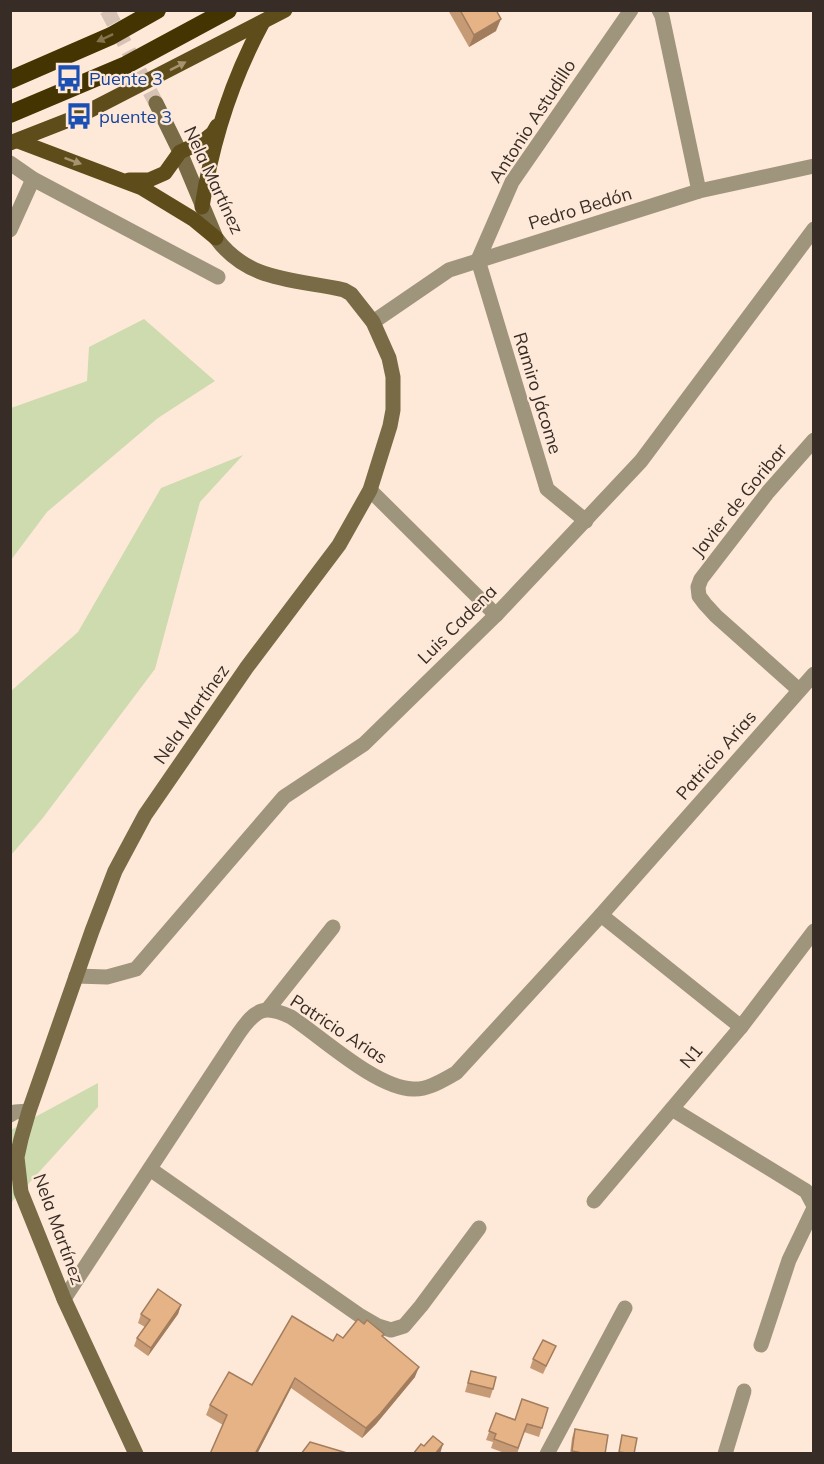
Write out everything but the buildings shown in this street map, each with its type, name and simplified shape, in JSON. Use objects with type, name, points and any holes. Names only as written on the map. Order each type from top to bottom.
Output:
[{"type":"highway","points":[[10,80],[111,36],[157,10]]},
{"type":"highway","points":[[10,114],[126,65],[228,10]]},
{"type":"main road","points":[[14,142],[79,116],[285,10]]},
{"type":"main road","points":[[202,207],[211,156],[222,117],[240,69],[263,22]]},
{"type":"main road","name":"Nela Martínez","points":[[136,1454],[64,1299],[21,1192],[17,1157],[29,1111],[115,871],[145,814],[247,667],[339,545],[370,490],[390,426],[394,393],[389,358],[373,322],[351,294],[344,290],[267,275],[241,263],[230,255],[216,238],[180,152],[156,103]]},
{"type":"main road","points":[[14,142],[133,181],[165,174],[180,152],[202,142],[213,133],[222,117]]},
{"type":"main road","points":[[114,176],[168,202],[216,238]]},
{"type":"street","name":"Antonio Astudillo","points":[[478,260],[512,182],[631,10]]},
{"type":"street","points":[[659,10],[699,191]]},
{"type":"street","points":[[10,163],[33,179],[218,277]]},
{"type":"street","name":"Pedro Bedón","points":[[373,322],[449,270],[699,191],[813,165]]},
{"type":"street","points":[[10,230],[33,179]]},
{"type":"street","name":"Luis Cadena","points":[[76,976],[107,977],[136,969],[284,797],[364,744],[496,615],[641,461],[813,229]]},
{"type":"street","name":"Ramiro Jácome","points":[[478,260],[547,489],[585,521]]},
{"type":"street","name":"Javier de Goribar","points":[[799,690],[716,616],[699,596],[698,587],[701,579],[768,492],[813,440]]},
{"type":"street","points":[[370,490],[496,615]]},
{"type":"street","name":"Patricio Arias","points":[[64,1299],[248,1021],[257,1011],[268,1009],[291,1017],[371,1074],[392,1085],[414,1090],[434,1085],[456,1073],[600,915],[813,674]]},
{"type":"street","points":[[600,915],[741,1027]]},
{"type":"street","points":[[268,1009],[333,927]]},
{"type":"street","name":"N1","points":[[594,1201],[741,1027],[813,931]]},
{"type":"street","points":[[672,1109],[806,1191],[813,1207],[789,1260],[761,1345]]},
{"type":"street","points":[[10,1114],[29,1111]]},
{"type":"street","points":[[150,1169],[359,1315],[378,1326],[391,1330],[404,1326],[479,1228]]},
{"type":"street","points":[[547,1454],[625,1308]]},
{"type":"street","points":[[725,1454],[744,1391]]},
{"type":"green space","points":[[144,319],[215,381],[158,418],[47,512],[11,560],[11,408],[87,381],[89,347]]},
{"type":"green space","points":[[243,455],[200,502],[155,669],[42,819],[11,855],[11,691],[78,632],[161,488]]},
{"type":"green space","points":[[98,1083],[98,1107],[11,1203],[11,1130]]},
{"type":"tunnel","points":[[107,10],[156,103]]},
{"type":"place","name":"Puente 3","points":[[69,78]]},
{"type":"place","name":"puente 3","points":[[79,116]]}]
